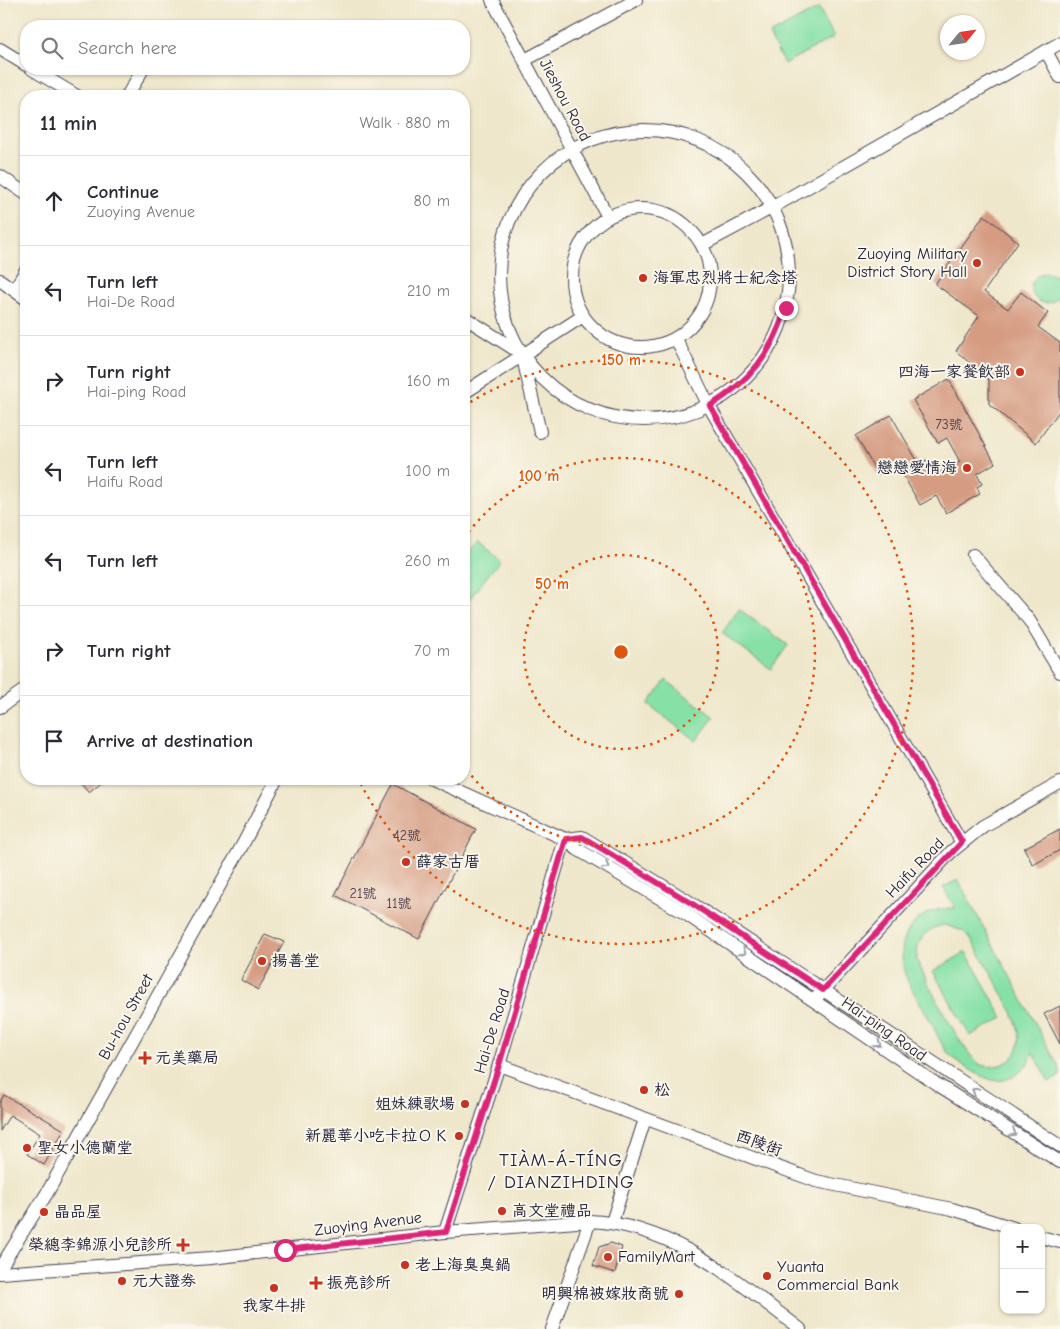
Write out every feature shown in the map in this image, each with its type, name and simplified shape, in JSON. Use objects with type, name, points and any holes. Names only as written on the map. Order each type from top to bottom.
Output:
[{"type":"street","name":"Jieshou Road","points":[[492,0],[573,148],[608,217]]},
{"type":"street","points":[[525,60],[632,1]]},
{"type":"street","points":[[702,245],[772,208],[1060,43]]},
{"type":"street","points":[[0,49],[20,61]]},
{"type":"street","points":[[1046,51],[1060,77]]},
{"type":"street","points":[[42,75],[67,90]]},
{"type":"street","points":[[130,90],[139,75]]},
{"type":"street","points":[[647,130],[672,133],[697,140],[720,151],[741,167],[758,186],[772,208],[782,231],[788,256],[789,282],[786,308],[781,324],[766,355],[750,375],[731,392],[710,406],[674,418],[651,421],[621,419],[592,411],[565,397],[541,378],[522,354],[507,324],[500,291],[500,257],[508,224],[523,194],[540,174],[573,148],[596,138],[630,131],[647,130]]},
{"type":"street","points":[[0,176],[20,190]]},
{"type":"street","points":[[643,209],[661,212],[678,219],[692,230],[702,245],[710,265],[710,287],[706,301],[693,326],[676,339],[650,347],[636,348],[616,343],[598,332],[583,316],[576,302],[572,286],[572,269],[576,253],[584,239],[595,226],[608,217],[626,210],[643,209]]},
{"type":"street","points":[[0,280],[20,294]]},
{"type":"street","points":[[14,290],[20,280]]},
{"type":"street","points":[[470,389],[583,316]]},
{"type":"street","points":[[470,321],[522,354],[540,432]]},
{"type":"street","points":[[676,339],[710,406],[962,842]]},
{"type":"street","points":[[974,555],[1028,620],[1060,672]]},
{"type":"street","points":[[0,707],[20,693]]},
{"type":"street","name":"Haifu Road","points":[[815,1001],[823,990],[962,842],[983,826],[1060,783]]},
{"type":"street","name":"Bu-hou Street","points":[[0,1268],[52,1184],[243,844],[274,785]]},
{"type":"street","name":"Hai-ping Road","points":[[445,785],[566,839],[577,849],[683,912],[935,1083],[1060,1162]]},
{"type":"street","name":"Hai-ping Road","points":[[566,839],[582,837],[688,901],[1060,1146]]},
{"type":"street","name":"Hai-De Road","points":[[446,1232],[499,1065],[566,839]]},
{"type":"street","name":"西陵街","points":[[499,1065],[816,1181],[952,1209],[1001,1224]]},
{"type":"street","points":[[612,1222],[645,1119]]},
{"type":"street","points":[[552,1329],[590,1221]]},
{"type":"street","name":"Zuoying Avenue","points":[[0,1273],[220,1257],[446,1232],[590,1221],[612,1222],[664,1237],[688,1249],[738,1282],[800,1329]]},
{"type":"street","points":[[1045,1238],[1060,1242]]},
{"type":"green space","points":[[819,8],[834,37],[784,64],[769,35]]},
{"type":"green space","points":[[1046,273],[1057,277],[1061,288],[1057,299],[1046,303],[1035,299],[1031,288],[1035,277]]},
{"type":"green space","points":[[477,542],[500,560],[470,598],[470,551]]},
{"type":"green space","points":[[739,609],[788,645],[771,669],[722,633]]},
{"type":"green space","points":[[666,680],[714,717],[696,741],[648,704]]},
{"type":"green space","points":[[958,880],[1060,1069],[1060,1076],[1049,1082],[1033,1052],[1022,1070],[1010,1078],[996,1081],[979,1075],[963,1065],[950,1055],[944,1047],[909,983],[904,971],[902,958],[906,935],[912,925],[930,912],[955,908],[943,887]],"holes":[[[945,925],[963,931],[972,940],[1017,1023],[1020,1040],[1016,1053],[1011,1059],[998,1065],[981,1065],[965,1048],[946,1018],[917,961],[918,947],[927,932]]]},
{"type":"green space","points":[[966,952],[1003,1018],[970,1036],[933,971]]},
{"type":"building","name":"四海一家餐飲部","points":[[984,215],[1018,242],[984,292],[1008,309],[1021,292],[1048,313],[1038,327],[1060,343],[1060,410],[1036,443],[989,404],[989,380],[956,351],[979,316],[935,284]]},
{"type":"building","points":[[949,379],[995,463],[977,474],[982,484],[977,487],[980,494],[946,513],[936,496],[920,505],[897,464],[878,475],[856,436],[891,415],[919,464],[927,460],[935,475],[960,462],[947,438],[938,443],[913,400]]},
{"type":"building","points":[[83,785],[98,785],[89,792]]},
{"type":"building","name":"薛家古厝","points":[[392,785],[476,829],[419,939],[335,895]]},
{"type":"building","points":[[1060,829],[1060,850],[1033,865],[1024,848]]},
{"type":"building","name":"揚善堂","points":[[265,934],[284,942],[258,990],[241,980]]},
{"type":"building","points":[[1060,1006],[1060,1044],[1044,1014]]},
{"type":"building","points":[[4,1095],[64,1130],[44,1165],[27,1154],[40,1134],[10,1115],[0,1131],[0,1102]]},
{"type":"building","name":"FamilyMart","points":[[611,1243],[622,1247],[615,1273],[593,1266],[599,1247]]},
{"type":"place","name":"Zuoying Military District Story Hall","points":[[977,263]]},
{"type":"place","name":"海軍忠烈將士紀念塔","points":[[643,278]]},
{"type":"place","name":"四海一家餐飲部","points":[[1020,372]]},
{"type":"place","name":"戀戀愛情海","points":[[967,468]]},
{"type":"place","name":"薛家古厝","points":[[406,862]]},
{"type":"place","name":"揚善堂","points":[[262,961]]},
{"type":"place","name":"元美藥局","points":[[145,1058]]},
{"type":"place","name":"松","points":[[644,1090]]},
{"type":"place","name":"姐妹練歌場","points":[[465,1104]]},
{"type":"place","name":"新麗華小吃卡拉ＯＫ","points":[[459,1136]]},
{"type":"place","name":"聖女小德蘭堂","points":[[27,1148]]},
{"type":"place","name":"高文堂禮品","points":[[502,1211]]},
{"type":"place","name":"晶品屋","points":[[44,1212]]},
{"type":"place","name":"榮總李錦源小兒診所","points":[[183,1245]]},
{"type":"place","name":"FamilyMart","points":[[608,1257]]},
{"type":"place","name":"老上海臭臭鍋","points":[[405,1265]]},
{"type":"place","name":"Yuanta Commercial Bank","points":[[767,1276]]},
{"type":"place","name":"元大證券","points":[[122,1281]]},
{"type":"place","name":"振亮診所","points":[[316,1283]]},
{"type":"place","name":"我家牛排","points":[[274,1288]]},
{"type":"place","name":"明興棉被嫁妝商號","points":[[679,1294]]},
{"type":"district","name":"TIÀM-Á-TÍNG / DIANZIHDING","points":[[561,1171]]},
{"type":"route","points":[[285,1250],[446,1232],[499,1065],[566,839],[582,837],[594,844],[688,901],[823,990],[962,842],[710,406],[731,392],[750,375],[766,355],[778,332],[786,308]]}]
